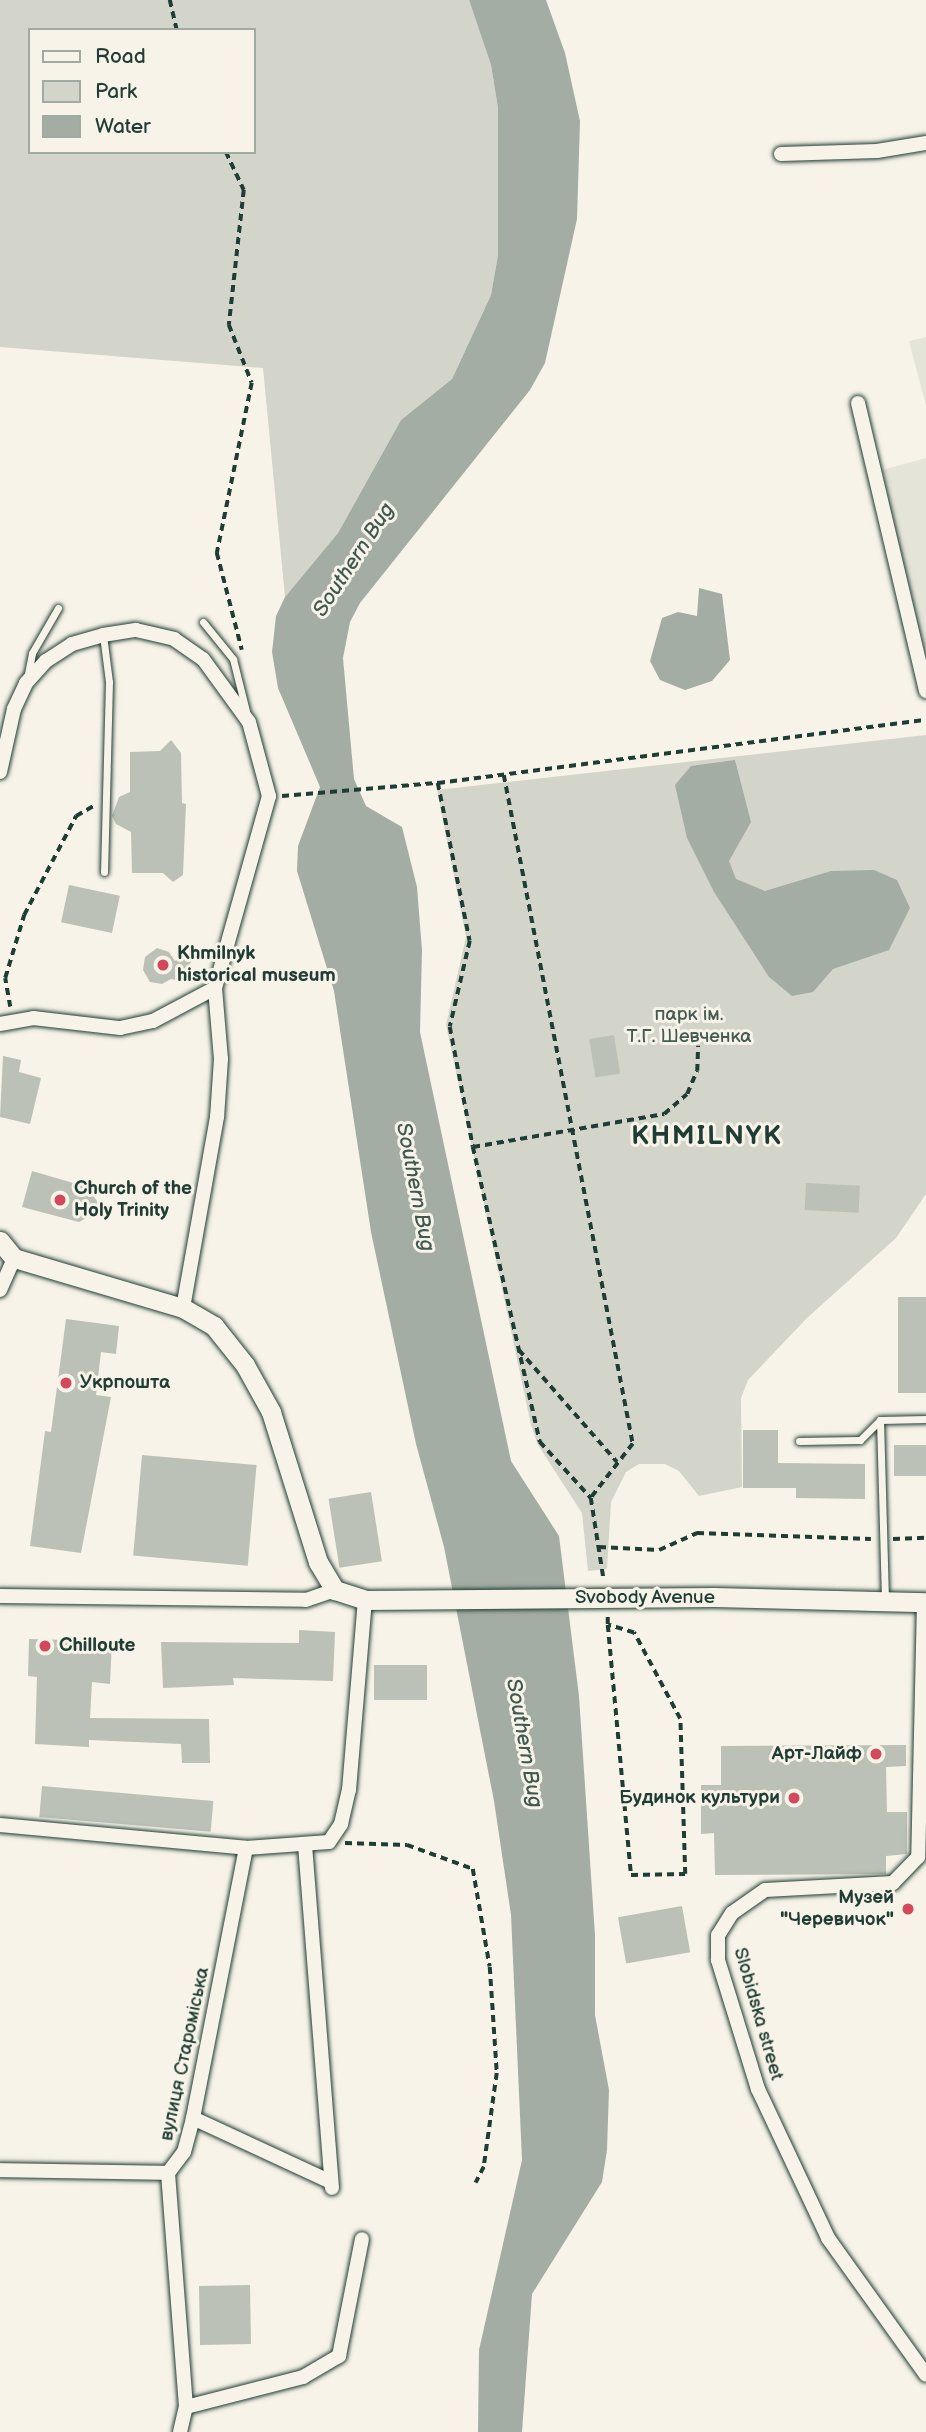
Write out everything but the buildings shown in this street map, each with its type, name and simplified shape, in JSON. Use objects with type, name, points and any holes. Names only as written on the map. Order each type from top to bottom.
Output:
[{"type":"main road","points":[[0,1241],[14,1258],[183,1308],[214,1326],[245,1365],[271,1412],[318,1562],[335,1590]]},
{"type":"main road","name":"Svobody Avenue","points":[[335,1590],[365,1600],[599,1597],[925,1602]]},
{"type":"street","points":[[781,154],[877,151],[926,143]]},
{"type":"street","points":[[858,403],[926,691]]},
{"type":"street","points":[[0,772],[14,709],[26,683],[46,661],[72,644],[103,635],[136,630],[174,639],[203,659],[249,722],[269,796],[215,988],[221,1059],[216,1117],[183,1308]]},
{"type":"street","points":[[6,1022],[120,1028],[153,1021],[215,988]]},
{"type":"street","points":[[0,1290],[14,1258]]},
{"type":"street","points":[[0,1596],[306,1600],[335,1590]]},
{"type":"street","points":[[0,1825],[246,1848],[329,1842],[341,1824],[349,1790],[365,1600]]},
{"type":"street","name":"Slobidska street","points":[[925,1602],[918,1857],[893,1883],[765,1890],[732,1913],[718,1935],[718,1959],[758,2089],[828,2238],[926,2375]]},
{"type":"street","points":[[193,2118],[331,2185],[305,1845]]},
{"type":"street","name":"вулиця Староміська","points":[[168,2173],[184,2152],[193,2118],[246,1848]]},
{"type":"street","points":[[0,2170],[168,2173],[186,2407],[180,2432]]},
{"type":"street","points":[[186,2407],[303,2377],[339,2356],[362,2239]]},
{"type":"lane","points":[[26,683],[32,653],[58,608]]},
{"type":"lane","points":[[203,622],[233,659],[249,722]]},
{"type":"lane","points":[[103,635],[109,682],[104,872]]},
{"type":"lane","points":[[799,1441],[860,1440],[880,1420],[926,1419]]},
{"type":"lane","points":[[880,1420],[885,1601]]},
{"type":"path","points":[[170,0],[177,28]]},
{"type":"path","points":[[227,154],[244,190],[229,325],[252,383],[217,553],[243,655]]},
{"type":"path","points":[[295,796],[438,783],[926,720]]},
{"type":"path","points":[[504,775],[633,1444],[591,1497]]},
{"type":"path","points":[[438,783],[470,940],[450,1027],[473,1147],[540,1442],[591,1497],[598,1547],[599,1597]]},
{"type":"path","points":[[6,1022],[5,978],[24,915],[76,816],[106,799]]},
{"type":"path","points":[[473,1147],[664,1114],[687,1094],[697,1071],[698,1046]]},
{"type":"path","points":[[517,1348],[618,1463]]},
{"type":"path","points":[[598,1547],[659,1550],[697,1533],[926,1538]]},
{"type":"path","points":[[608,1625],[634,1633],[680,1719],[685,1874],[631,1875],[608,1625]]},
{"type":"path","points":[[329,1842],[407,1845],[472,1870],[490,1967],[496,2073],[484,2167],[475,2183]]},
{"type":"shaded area","points":[[926,337],[926,406],[909,341]]},
{"type":"shaded area","points":[[926,458],[926,661],[882,470]]},
{"type":"green space","points":[[0,0],[469,0],[491,65],[498,108],[498,255],[491,295],[452,379],[401,420],[338,533],[285,597],[263,368],[0,347]]},
{"type":"green space","name":"парк ім. Т.Г. Шевченка","points":[[926,735],[926,1194],[896,1238],[807,1318],[748,1380],[741,1398],[742,1487],[699,1496],[679,1471],[665,1464],[639,1464],[626,1472],[611,1502],[607,1569],[588,1571],[582,1513],[538,1445],[531,1425],[446,1025],[466,937],[437,790]]},
{"type":"water","name":"Southern Bug","points":[[469,0],[546,0],[565,53],[580,121],[577,219],[545,363],[530,390],[360,603],[350,622],[343,658],[354,779],[366,806],[402,827],[417,887],[422,950],[420,1032],[511,1461],[559,1536],[579,1696],[595,1935],[595,2015],[609,2090],[607,2150],[602,2182],[532,2294],[522,2432],[478,2432],[479,2350],[522,2160],[511,1915],[494,1801],[444,1547],[416,1444],[371,1232],[334,991],[297,871],[298,846],[320,787],[278,688],[272,652],[276,616],[285,597],[338,533],[401,420],[452,379],[491,295],[498,255],[498,108],[491,65]]},
{"type":"water","points":[[699,588],[722,594],[730,660],[712,681],[685,690],[660,680],[650,661],[662,618],[678,612],[697,616]]},
{"type":"water","points":[[735,760],[751,822],[729,861],[736,879],[765,891],[831,871],[874,870],[897,880],[910,908],[889,950],[833,969],[813,992],[792,996],[769,977],[714,892],[687,838],[675,785],[691,766]]},
{"type":"place","name":"Khmilnyk historical museum","points":[[163,965]]},
{"type":"place","name":"Church of the Holy Trinity","points":[[60,1200]]},
{"type":"place","name":"Укрпошта","points":[[66,1383]]},
{"type":"place","name":"Chilloute","points":[[45,1646]]},
{"type":"place","name":"Арт-Лайф","points":[[876,1754]]},
{"type":"place","name":"Будинок культури","points":[[794,1798]]},
{"type":"place","name":"Музей \"Черевичок\"","points":[[908,1909]]},
{"type":"district","name":"KHMILNYK","points":[[707,1137]]}]
